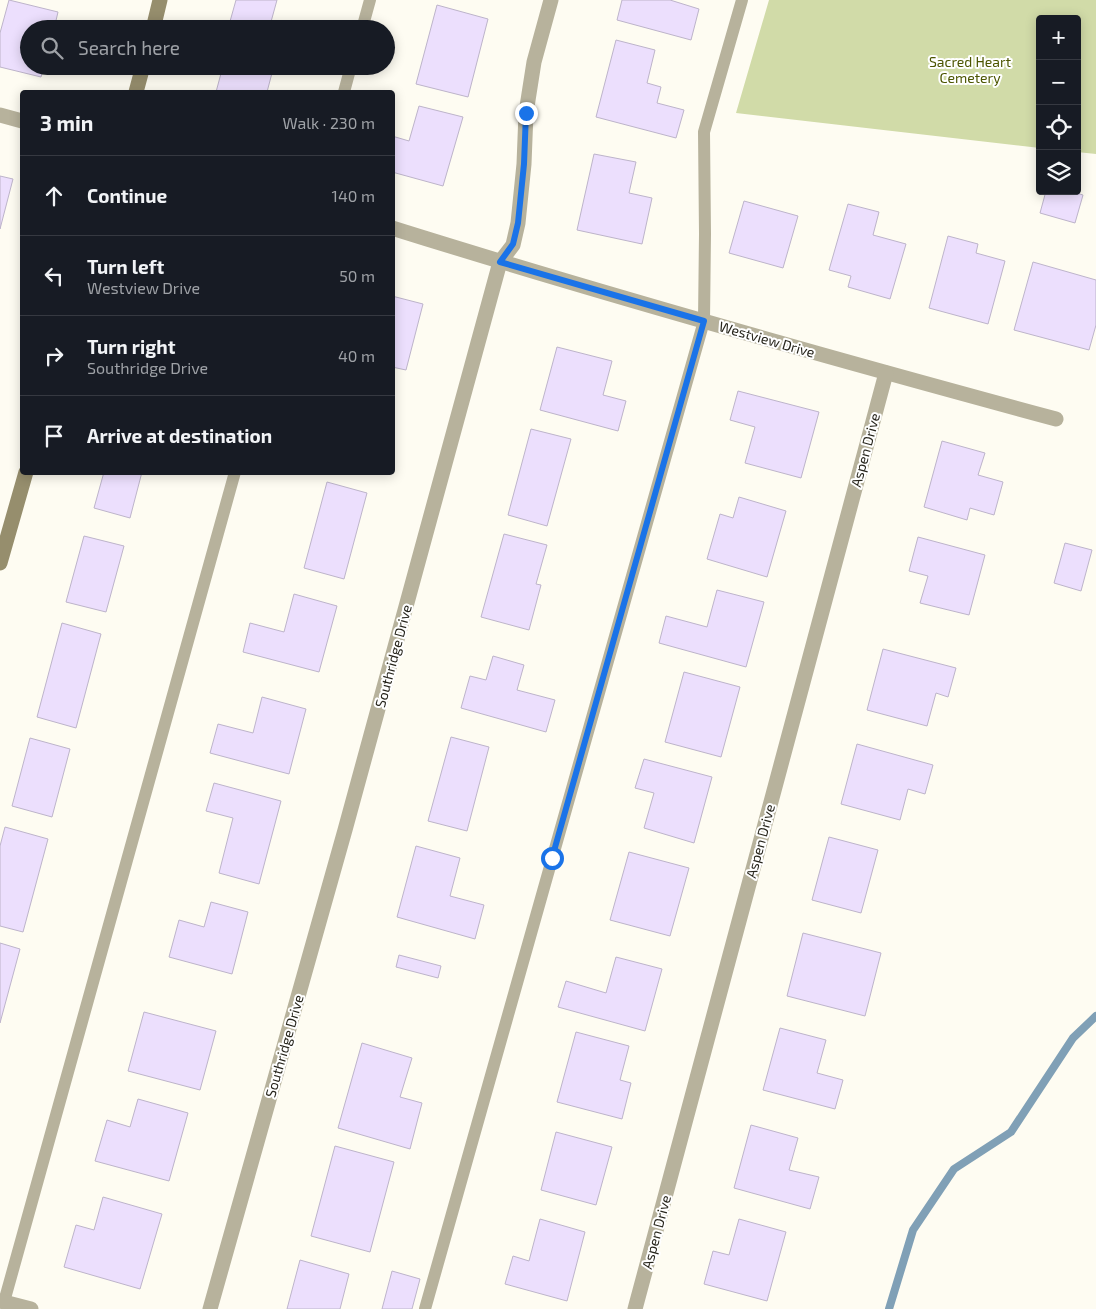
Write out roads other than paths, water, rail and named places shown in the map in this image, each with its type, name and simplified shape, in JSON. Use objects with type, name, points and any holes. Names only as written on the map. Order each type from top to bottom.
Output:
[{"type":"street","points":[[155,20],[160,0]]},
{"type":"street","name":"Southridge Drive","points":[[210,1309],[342,840],[500,262],[513,244],[518,223],[524,164],[526,113],[534,62],[551,0]]},
{"type":"street","points":[[137,90],[141,75]]},
{"type":"street","points":[[0,115],[20,120]]},
{"type":"street","name":"Westview Drive","points":[[395,229],[500,262],[704,321],[1056,419]]},
{"type":"street","name":"Aspen Drive","points":[[635,1309],[886,373]]},
{"type":"street","points":[[0,563],[25,475]]},
{"type":"street","points":[[2,1301],[31,1309]]},
{"type":"lane","points":[[364,20],[370,0]]},
{"type":"lane","points":[[425,1309],[704,321],[704,132],[742,0]]},
{"type":"lane","points":[[345,90],[349,75]]},
{"type":"lane","points":[[2,1301],[234,475]]},
{"type":"waterway","points":[[889,1309],[913,1230],[954,1169],[1011,1132],[1073,1038],[1096,1016]]},
{"type":"park label","name":"Sacred Heart Cemetery","points":[[970,69]]}]
